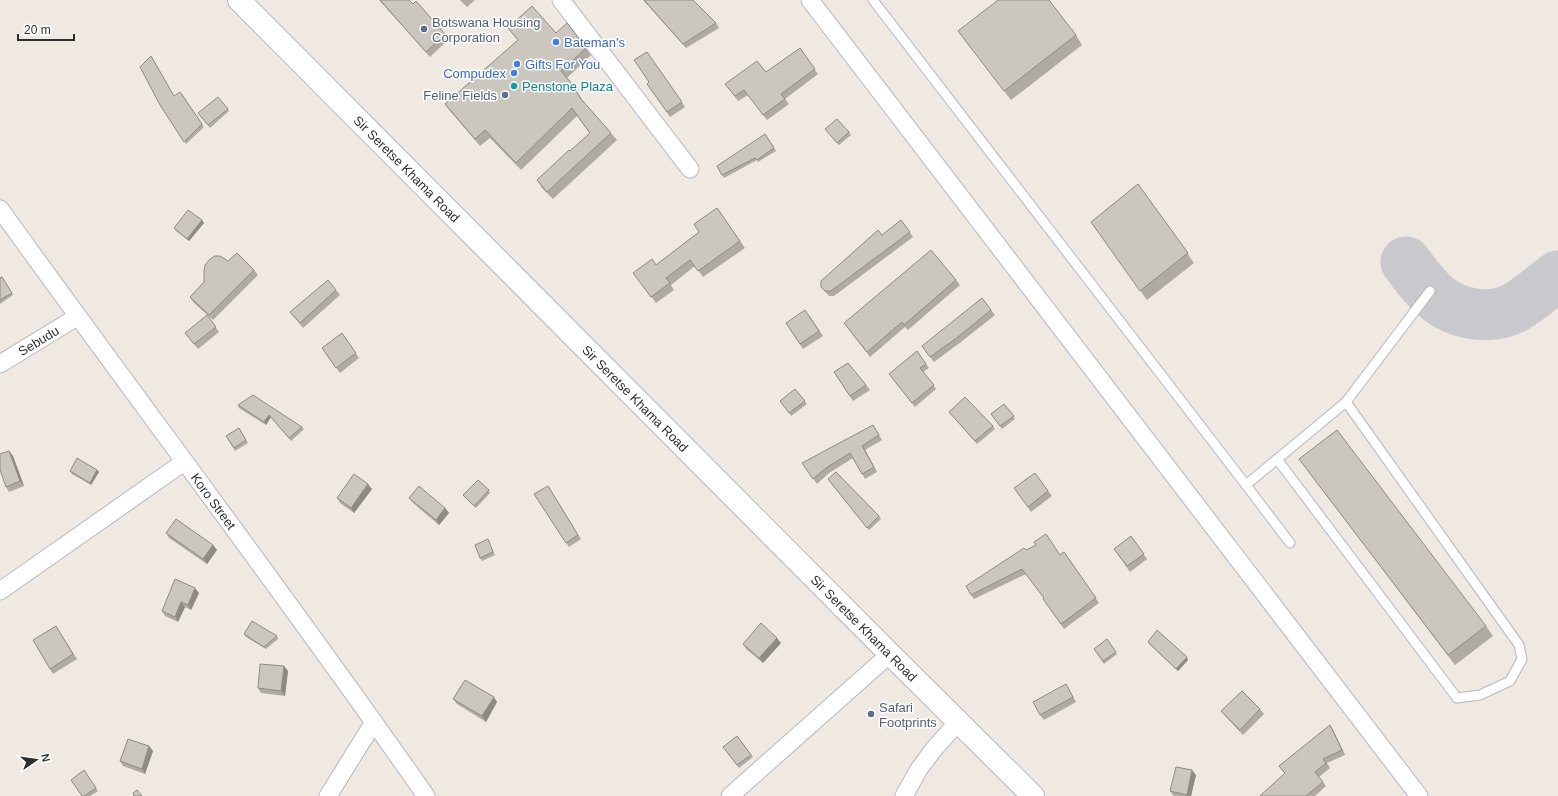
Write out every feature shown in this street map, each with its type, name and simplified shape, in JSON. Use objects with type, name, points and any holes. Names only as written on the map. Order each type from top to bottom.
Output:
[{"type":"main road","name":"Sir Seretse Khama Road","points":[[239,0],[1033,796]]},
{"type":"street","points":[[560,0],[690,170]]},
{"type":"street","points":[[810,0],[1419,796]]},
{"type":"street","name":"Koro Street","points":[[0,209],[77,317],[374,722],[426,796]]},
{"type":"street","name":"Sebudu","points":[[0,364],[77,317]]},
{"type":"street","points":[[0,591],[184,462]]},
{"type":"street","points":[[730,796],[890,654]]},
{"type":"street","points":[[328,796],[374,722]]},
{"type":"street","points":[[904,796],[919,769],[958,722]]},
{"type":"lane","points":[[873,0],[1290,542]]},
{"type":"lane","points":[[1246,485],[1346,402],[1430,291]]},
{"type":"lane","points":[[1277,459],[1456,698],[1480,696],[1510,681],[1522,660],[1519,645],[1346,402]]},
{"type":"building","points":[[380,0],[409,0],[413,4],[416,1],[445,34],[426,52]]},
{"type":"building","points":[[644,0],[693,0],[716,23],[683,44]]},
{"type":"building","points":[[998,0],[1049,0],[1076,35],[1004,91],[958,31]]},
{"type":"building","points":[[532,6],[556,33],[567,23],[586,48],[561,71],[572,84],[581,99],[611,133],[547,192],[537,180],[569,150],[570,151],[590,133],[572,108],[516,163],[485,130],[475,139],[445,104],[518,40],[508,28]]},
{"type":"building","points":[[800,48],[815,69],[781,94],[785,99],[763,115],[744,90],[735,96],[725,84],[757,61],[766,72]]},
{"type":"building","points":[[647,52],[682,102],[667,112],[647,84],[649,82],[634,60]]},
{"type":"building","points":[[151,56],[174,96],[180,92],[202,124],[184,142],[160,105],[140,67]]},
{"type":"building","points":[[218,97],[228,109],[208,125],[198,113]]},
{"type":"building","points":[[837,119],[849,132],[837,143],[825,129]]},
{"type":"building","points":[[765,134],[774,148],[757,160],[755,158],[722,175],[717,166]]},
{"type":"building","points":[[1138,184],[1188,253],[1140,291],[1091,222]]},
{"type":"building","points":[[717,208],[740,241],[698,271],[690,260],[666,278],[670,283],[651,297],[633,273],[652,259],[656,265],[699,232],[694,224]]},
{"type":"building","points":[[188,210],[202,220],[187,239],[174,228]]},
{"type":"building","points":[[901,220],[910,232],[831,291],[825,291],[821,287],[821,281],[878,230],[882,235]]},
{"type":"building","points":[[931,250],[956,280],[904,325],[902,322],[867,352],[844,323]]},
{"type":"building","points":[[237,253],[254,270],[209,315],[190,297],[204,282],[205,265],[210,259],[215,256],[220,256],[228,261]]},
{"type":"building","points":[[2,277],[12,293],[0,300],[0,278]]},
{"type":"building","points":[[328,280],[336,290],[300,323],[290,312]]},
{"type":"building","points":[[982,298],[991,310],[958,337],[930,357],[922,346]]},
{"type":"building","points":[[805,310],[819,331],[800,344],[786,323]]},
{"type":"building","points":[[207,315],[216,327],[194,344],[185,333]]},
{"type":"building","points":[[342,333],[356,353],[336,368],[322,348]]},
{"type":"building","points":[[917,351],[926,364],[920,368],[934,385],[912,403],[889,374]]},
{"type":"building","points":[[848,363],[866,385],[850,396],[834,372]]},
{"type":"building","points":[[795,389],[805,401],[789,413],[780,401]]},
{"type":"building","points":[[253,395],[302,427],[289,438],[269,415],[264,422],[238,405]]},
{"type":"building","points":[[965,397],[993,426],[975,441],[949,412]]},
{"type":"building","points":[[1004,404],[1014,416],[1000,426],[991,414]]},
{"type":"building","points":[[873,425],[879,435],[862,446],[874,467],[862,474],[850,453],[826,468],[813,479],[802,463]]},
{"type":"building","points":[[239,428],[246,440],[234,448],[226,436]]},
{"type":"building","points":[[1337,430],[1486,626],[1448,655],[1299,459]]},
{"type":"building","points":[[9,451],[20,481],[6,487],[0,470],[0,454]]},
{"type":"building","points":[[77,458],[97,470],[90,483],[70,471]]},
{"type":"building","points":[[836,472],[879,516],[867,528],[828,479]]},
{"type":"building","points":[[1035,473],[1048,491],[1028,507],[1014,488]]},
{"type":"building","points":[[354,474],[368,484],[351,508],[337,498]]},
{"type":"building","points":[[478,480],[489,490],[474,506],[463,495]]},
{"type":"building","points":[[419,486],[445,508],[436,520],[409,498]]},
{"type":"building","points":[[548,486],[578,535],[566,543],[534,494]]},
{"type":"building","points":[[176,519],[213,545],[203,559],[166,533]]},
{"type":"building","points":[[1046,534],[1060,555],[1064,552],[1096,598],[1061,624],[1022,569],[971,595],[966,586],[1024,548],[1026,550],[1036,545],[1034,542]]},
{"type":"building","points":[[1131,536],[1144,554],[1127,566],[1114,549]]},
{"type":"building","points":[[488,539],[493,552],[480,558],[475,545]]},
{"type":"building","points":[[175,579],[195,588],[188,605],[181,602],[175,617],[162,611]]},
{"type":"building","points":[[252,621],[277,636],[264,647],[244,634]]},
{"type":"building","points":[[761,623],[777,638],[759,658],[743,644]]},
{"type":"building","points":[[56,626],[73,654],[50,669],[33,640]]},
{"type":"building","points":[[1157,630],[1187,657],[1176,669],[1148,642]]},
{"type":"building","points":[[1107,639],[1116,652],[1103,661],[1094,649]]},
{"type":"building","points":[[260,664],[284,666],[281,691],[258,688]]},
{"type":"building","points":[[465,680],[494,697],[482,716],[453,699]]},
{"type":"building","points":[[1066,684],[1073,697],[1040,715],[1033,702]]},
{"type":"building","points":[[1242,691],[1260,709],[1240,730],[1221,711]]},
{"type":"building","points":[[1330,725],[1342,750],[1323,759],[1326,763],[1315,772],[1323,782],[1306,796],[1260,796],[1285,773],[1279,766]]},
{"type":"building","points":[[737,736],[751,755],[737,765],[723,747]]},
{"type":"building","points":[[128,739],[149,746],[142,769],[120,761]]},
{"type":"building","points":[[1176,767],[1192,770],[1187,795],[1170,791]]},
{"type":"building","points":[[84,770],[96,788],[82,796],[71,780]]},
{"type":"building","points":[[137,790],[142,796],[134,796],[133,793]]},
{"type":"taxiway","points":[[1406,262],[1424,285],[1436,297],[1454,308],[1474,314],[1496,314],[1516,307],[1558,276]]},
{"type":"place","name":"Botswana Housing Corporation","points":[[424,29]]},
{"type":"place","name":"Bateman's","points":[[556,42]]},
{"type":"place","name":"Gifts For You","points":[[517,64]]},
{"type":"place","name":"Compudex","points":[[514,73]]},
{"type":"place","name":"Penstone Plaza","points":[[514,86]]},
{"type":"place","name":"Feline Fields","points":[[505,95]]},
{"type":"place","name":"Safari Footprints","points":[[871,714]]}]
